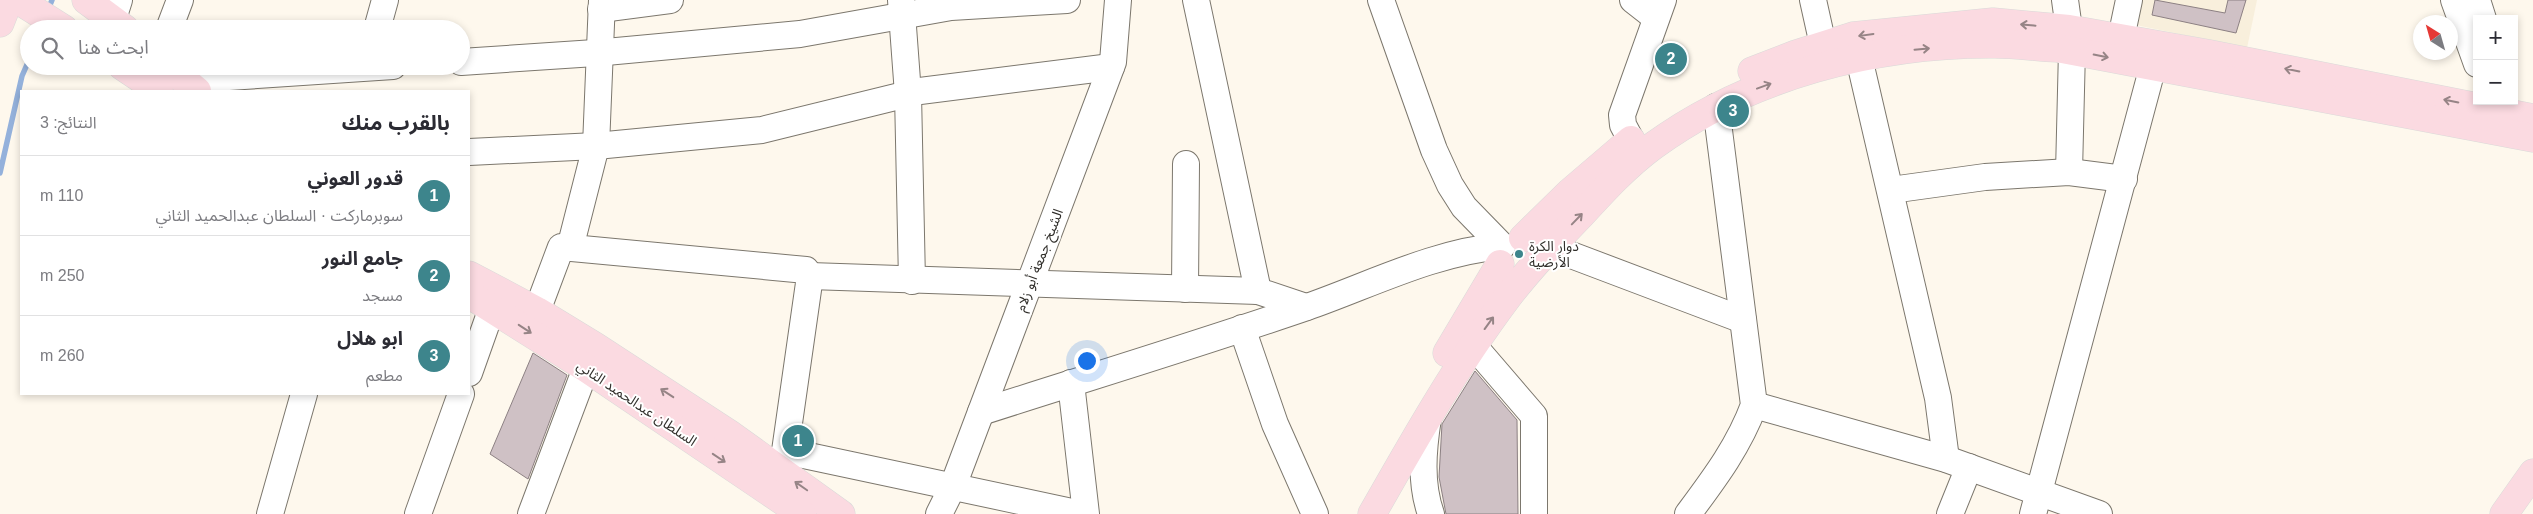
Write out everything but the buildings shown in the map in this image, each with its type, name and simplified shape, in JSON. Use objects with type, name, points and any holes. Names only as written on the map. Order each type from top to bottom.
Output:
[{"type":"main road","points":[[0,23],[8,0]]},
{"type":"main road","points":[[18,0],[50,20]]},
{"type":"main road","points":[[86,0],[116,19]]},
{"type":"main road","points":[[1353,514],[1508,249],[1569,193],[1654,123],[1712,90],[1745,74],[1823,45],[1854,36],[1993,22],[2070,40],[2153,66],[2514,119]]},
{"type":"main road","points":[[1372,514],[1429,414],[1473,345],[1508,296],[1550,247],[1628,166],[1654,146],[1716,107],[1802,73],[1860,58],[1900,51],[2121,38],[2514,119]]},
{"type":"main road","points":[[152,75],[176,82]]},
{"type":"main road","points":[[1508,249],[1529,240],[1536,250],[1536,263],[1532,268]]},
{"type":"main road","points":[[470,276],[537,311],[591,358],[782,461],[841,514]]},
{"type":"main road","name":"السلطان عبدالحميد الثاني","points":[[470,295],[492,308],[591,358],[802,514]]},
{"type":"main road","points":[[2504,514],[2533,473]]},
{"type":"street","points":[[172,20],[180,0]]},
{"type":"street","points":[[379,20],[385,0]]},
{"type":"street","points":[[570,248],[596,146],[601,4],[670,0]]},
{"type":"street","points":[[470,61],[800,34],[902,8],[1067,0]]},
{"type":"street","name":"الشيخ جمعة أبو زلام","points":[[939,514],[954,486],[1111,67],[1118,0]]},
{"type":"street","points":[[1196,0],[1258,291]]},
{"type":"street","points":[[1381,0],[1434,150],[1450,185],[1464,207],[1508,249]]},
{"type":"street","points":[[1632,140],[1623,125],[1622,115],[1659,9],[1633,0]]},
{"type":"street","points":[[1813,0],[1823,45]]},
{"type":"street","points":[[2066,0],[2070,40],[2069,172]]},
{"type":"street","points":[[2121,38],[2129,0]]},
{"type":"street","points":[[2454,0],[2476,60]]},
{"type":"street","points":[[2477,0],[2483,15]]},
{"type":"street","points":[[902,8],[908,94],[912,281]]},
{"type":"street","points":[[1860,58],[1938,398],[1957,463],[1950,514]]},
{"type":"street","points":[[2037,503],[2153,66]]},
{"type":"street","points":[[470,152],[596,146],[762,130],[908,94],[1111,67]]},
{"type":"street","points":[[176,82],[265,75]]},
{"type":"street","points":[[1688,514],[1745,431],[1754,405],[1716,107]]},
{"type":"street","points":[[1185,289],[1186,164]]},
{"type":"street","points":[[1891,190],[1985,177],[2069,172],[2124,179]]},
{"type":"street","points":[[537,311],[561,247],[806,270],[810,276],[782,461],[954,486],[1082,514]]},
{"type":"street","points":[[1550,247],[1743,320]]},
{"type":"street","points":[[981,412],[1306,307],[1444,256],[1471,248],[1508,249]]},
{"type":"street","points":[[810,276],[1029,285],[1258,291],[1306,307]]},
{"type":"street","points":[[470,370],[492,308]]},
{"type":"street","points":[[1242,328],[1275,424],[1315,514]]},
{"type":"street","points":[[1473,345],[1534,416],[1534,514]]},
{"type":"street","points":[[530,514],[591,358]]},
{"type":"street","points":[[1071,383],[1086,514]]},
{"type":"street","points":[[270,514],[304,395]]},
{"type":"street","points":[[418,514],[461,395]]},
{"type":"street","points":[[1754,405],[1957,463],[2037,503],[2099,514]]},
{"type":"street","points":[[1429,414],[1423,451],[1423,478],[1430,514]]},
{"type":"shaded area","points":[[2137,0],[2257,0],[2247,48],[2131,24]]},
{"type":"waterway","points":[[48,10],[52,0]]},
{"type":"waterway","points":[[0,173],[22,75]]},
{"type":"place","name":"جامع النور","points":[[1671,59]]},
{"type":"place","name":"ابو هلال","points":[[1733,111]]},
{"type":"place","name":"دوار الكرة الأرضية","points":[[1519,254]]},
{"type":"place","name":"قدور العوني","points":[[798,441]]}]
